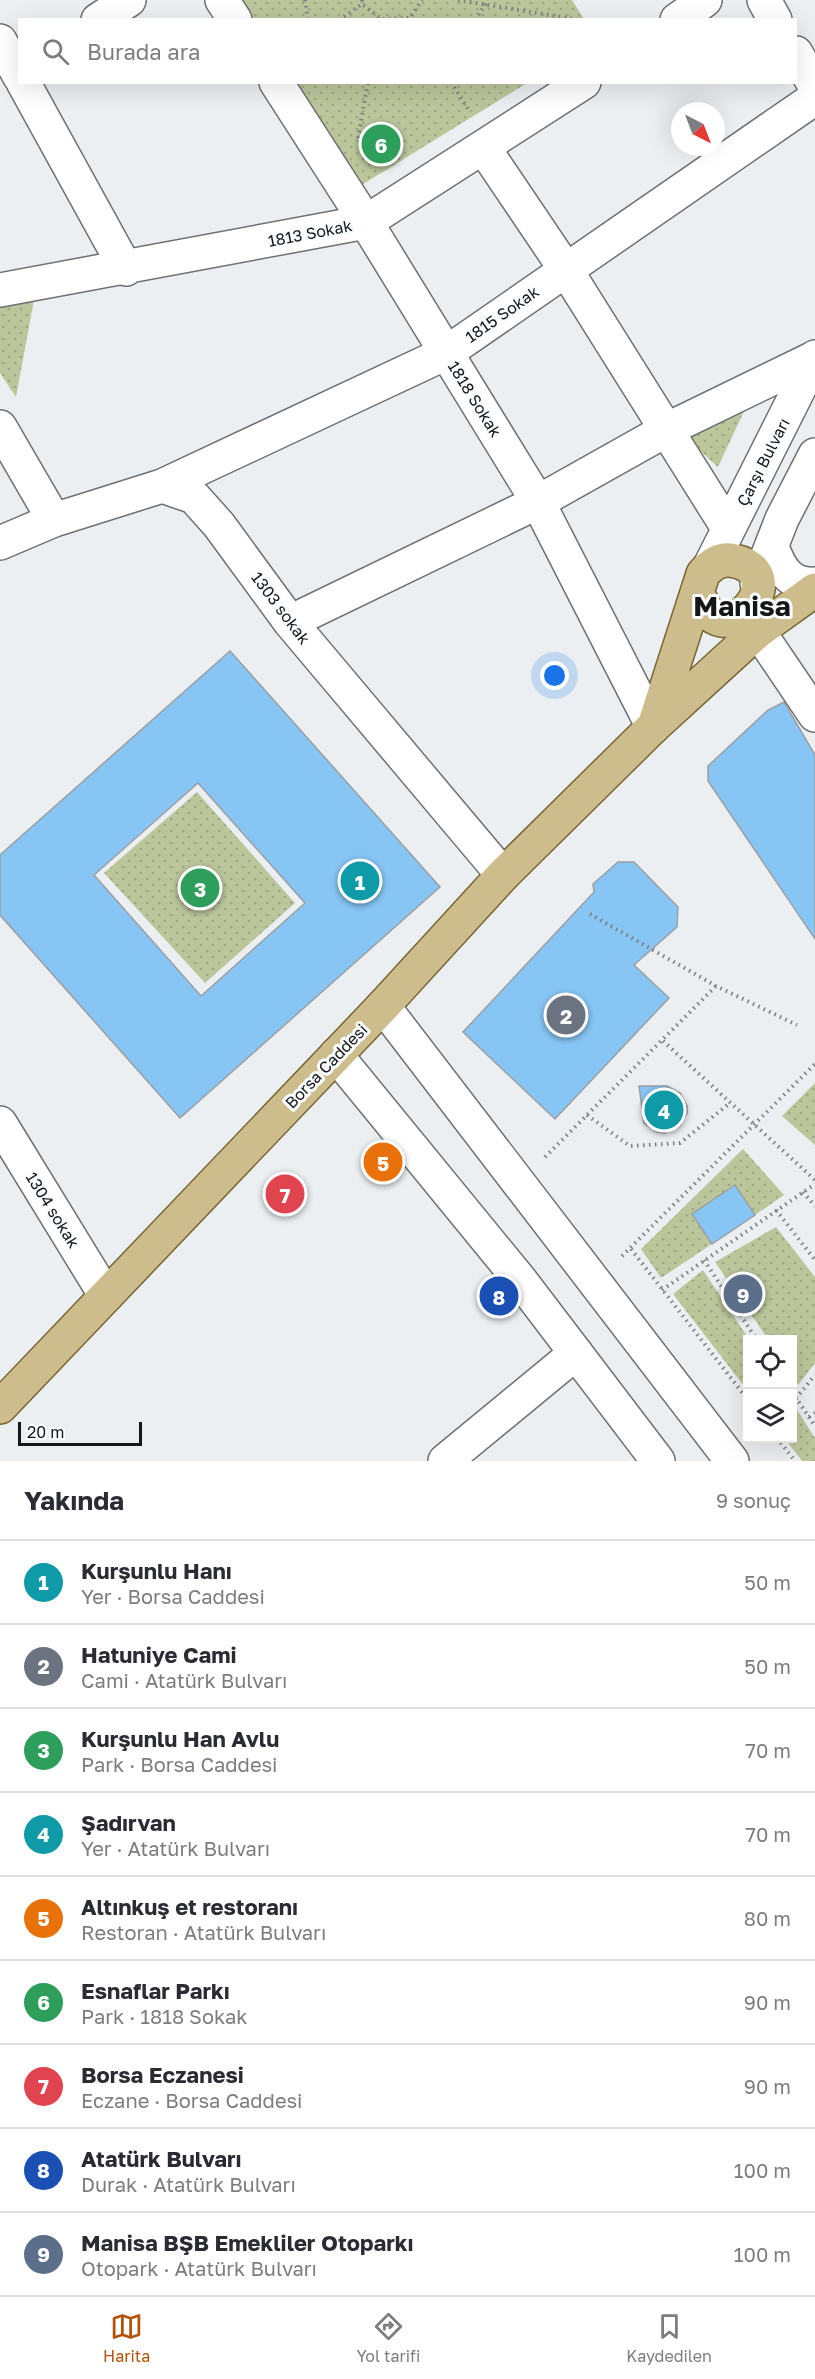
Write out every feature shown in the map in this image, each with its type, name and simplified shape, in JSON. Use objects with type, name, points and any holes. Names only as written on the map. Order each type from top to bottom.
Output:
[{"type":"main road","points":[[653,728],[704,579],[729,560],[738,561],[754,574],[757,583],[752,622],[713,615],[706,610],[704,579]]},
{"type":"main road","name":"Borsa Caddesi","points":[[0,1407],[383,1006],[503,875],[653,728],[752,622],[815,590]]},
{"type":"street","points":[[101,18],[129,0]]},
{"type":"street","points":[[222,0],[234,18]]},
{"type":"street","points":[[680,18],[705,0]]},
{"type":"street","points":[[764,0],[774,18]]},
{"type":"street","points":[[0,41],[16,76]]},
{"type":"street","points":[[797,56],[815,86]]},
{"type":"street","points":[[21,84],[126,269]]},
{"type":"street","name":"1818 Sokak","points":[[277,84],[366,222],[538,502],[653,728]]},
{"type":"street","name":"1813 Sokak","points":[[0,290],[126,269],[366,222],[581,84]]},
{"type":"street","name":"1815 Sokak","points":[[162,486],[446,353],[815,98]]},
{"type":"street","points":[[483,147],[669,429],[728,528]]},
{"type":"street","points":[[290,622],[538,502],[669,429],[815,358]]},
{"type":"street","name":"Çarşı Bulvarı","points":[[704,579],[815,358]]},
{"type":"street","points":[[0,427],[54,520]]},
{"type":"street","points":[[757,583],[782,519],[815,455]]},
{"type":"street","points":[[0,543],[54,520],[162,486]]},
{"type":"street","name":"1303 sokak","points":[[162,486],[194,497],[219,525],[290,622],[503,875]]},
{"type":"street","points":[[772,547],[779,566],[787,576],[799,583],[815,584]]},
{"type":"street","points":[[752,622],[815,715]]},
{"type":"street","points":[[383,1006],[732,1461]]},
{"type":"street","points":[[336,1055],[521,1281],[658,1461]]},
{"type":"street","name":"1304 sokak","points":[[0,1123],[106,1296]]},
{"type":"street","points":[[446,1461],[576,1353]]},
{"type":"path","points":[[305,0],[308,18]]},
{"type":"path","points":[[411,18],[422,0]]},
{"type":"path","points":[[458,0],[567,18]]},
{"type":"path","points":[[483,0],[485,5]]},
{"type":"path","points":[[342,18],[362,2],[380,18]]},
{"type":"path","points":[[476,18],[485,5]]},
{"type":"path","points":[[590,914],[716,986],[797,1025]]},
{"type":"path","points":[[519,1182],[716,986]]},
{"type":"path","points":[[662,1290],[815,1182],[663,1041]]},
{"type":"path","points":[[743,1395],[631,1249],[815,1064]]},
{"type":"path","points":[[587,1115],[630,1146],[680,1143],[730,1103]]},
{"type":"path","points":[[803,1192],[815,1206]]},
{"type":"path","points":[[776,1210],[815,1260]]},
{"type":"path","points":[[704,1260],[754,1335]]},
{"type":"path","points":[[797,1397],[815,1375]]},
{"type":"path","points":[[797,1399],[815,1426]]},
{"type":"path","points":[[809,1417],[815,1413]]},
{"type":"path","points":[[781,1443],[795,1461]]},
{"type":"green space","points":[[240,0],[572,0],[583,18],[252,18]]},
{"type":"green space","points":[[295,84],[525,84],[360,186]]},
{"type":"green space","points":[[36,289],[16,397],[0,373],[0,293]]},
{"type":"green space","points":[[752,394],[718,467],[674,427]]},
{"type":"green space","points":[[197,792],[295,903],[205,983],[104,873]]},
{"type":"green space","points":[[815,1083],[815,1145],[782,1116]]},
{"type":"green space","points":[[743,1149],[784,1195],[755,1215],[734,1185],[692,1214],[712,1244],[661,1278],[641,1249]]},
{"type":"green space","points":[[776,1227],[815,1277],[815,1363],[798,1385],[797,1335],[765,1335],[715,1262]]},
{"type":"green space","points":[[703,1270],[746,1335],[743,1335],[743,1385],[673,1294]]},
{"type":"green space","points":[[797,1410],[815,1438],[815,1461],[802,1461],[788,1443],[797,1443]]},
{"type":"building","points":[[230,651],[440,887],[180,1118],[0,915],[0,855]],"holes":[[[198,783],[305,903],[201,996],[94,875]]]},
{"type":"building","points":[[784,702],[815,755],[815,939],[708,781],[708,766],[768,710]]},
{"type":"building","points":[[618,862],[634,862],[678,907],[677,927],[634,965],[669,998],[555,1119],[463,1032],[594,892],[593,884]]},
{"type":"building","points":[[639,1086],[667,1086],[680,1093],[687,1106],[687,1113],[680,1126],[665,1133],[657,1132],[644,1123]]},
{"type":"building","points":[[735,1185],[755,1215],[712,1244],[692,1214]]},
{"type":"place","name":"Esnaflar Parkı","points":[[381,144]]},
{"type":"place","name":"Kurşunlu Hanı","points":[[360,881]]},
{"type":"place","name":"Kurşunlu Han Avlu","points":[[200,888]]},
{"type":"place","name":"Hatuniye Cami","points":[[566,1015]]},
{"type":"place","name":"Şadırvan","points":[[664,1110]]},
{"type":"place","name":"Altınkuş et restoranı","points":[[383,1162]]},
{"type":"place","name":"Borsa Eczanesi","points":[[285,1194]]},
{"type":"place","name":"Manisa BŞB Emekliler Otoparkı","points":[[743,1294]]},
{"type":"place","name":"Atatürk Bulvarı","points":[[499,1296]]},
{"type":"district","name":"Manisa","points":[[742,606]]}]
